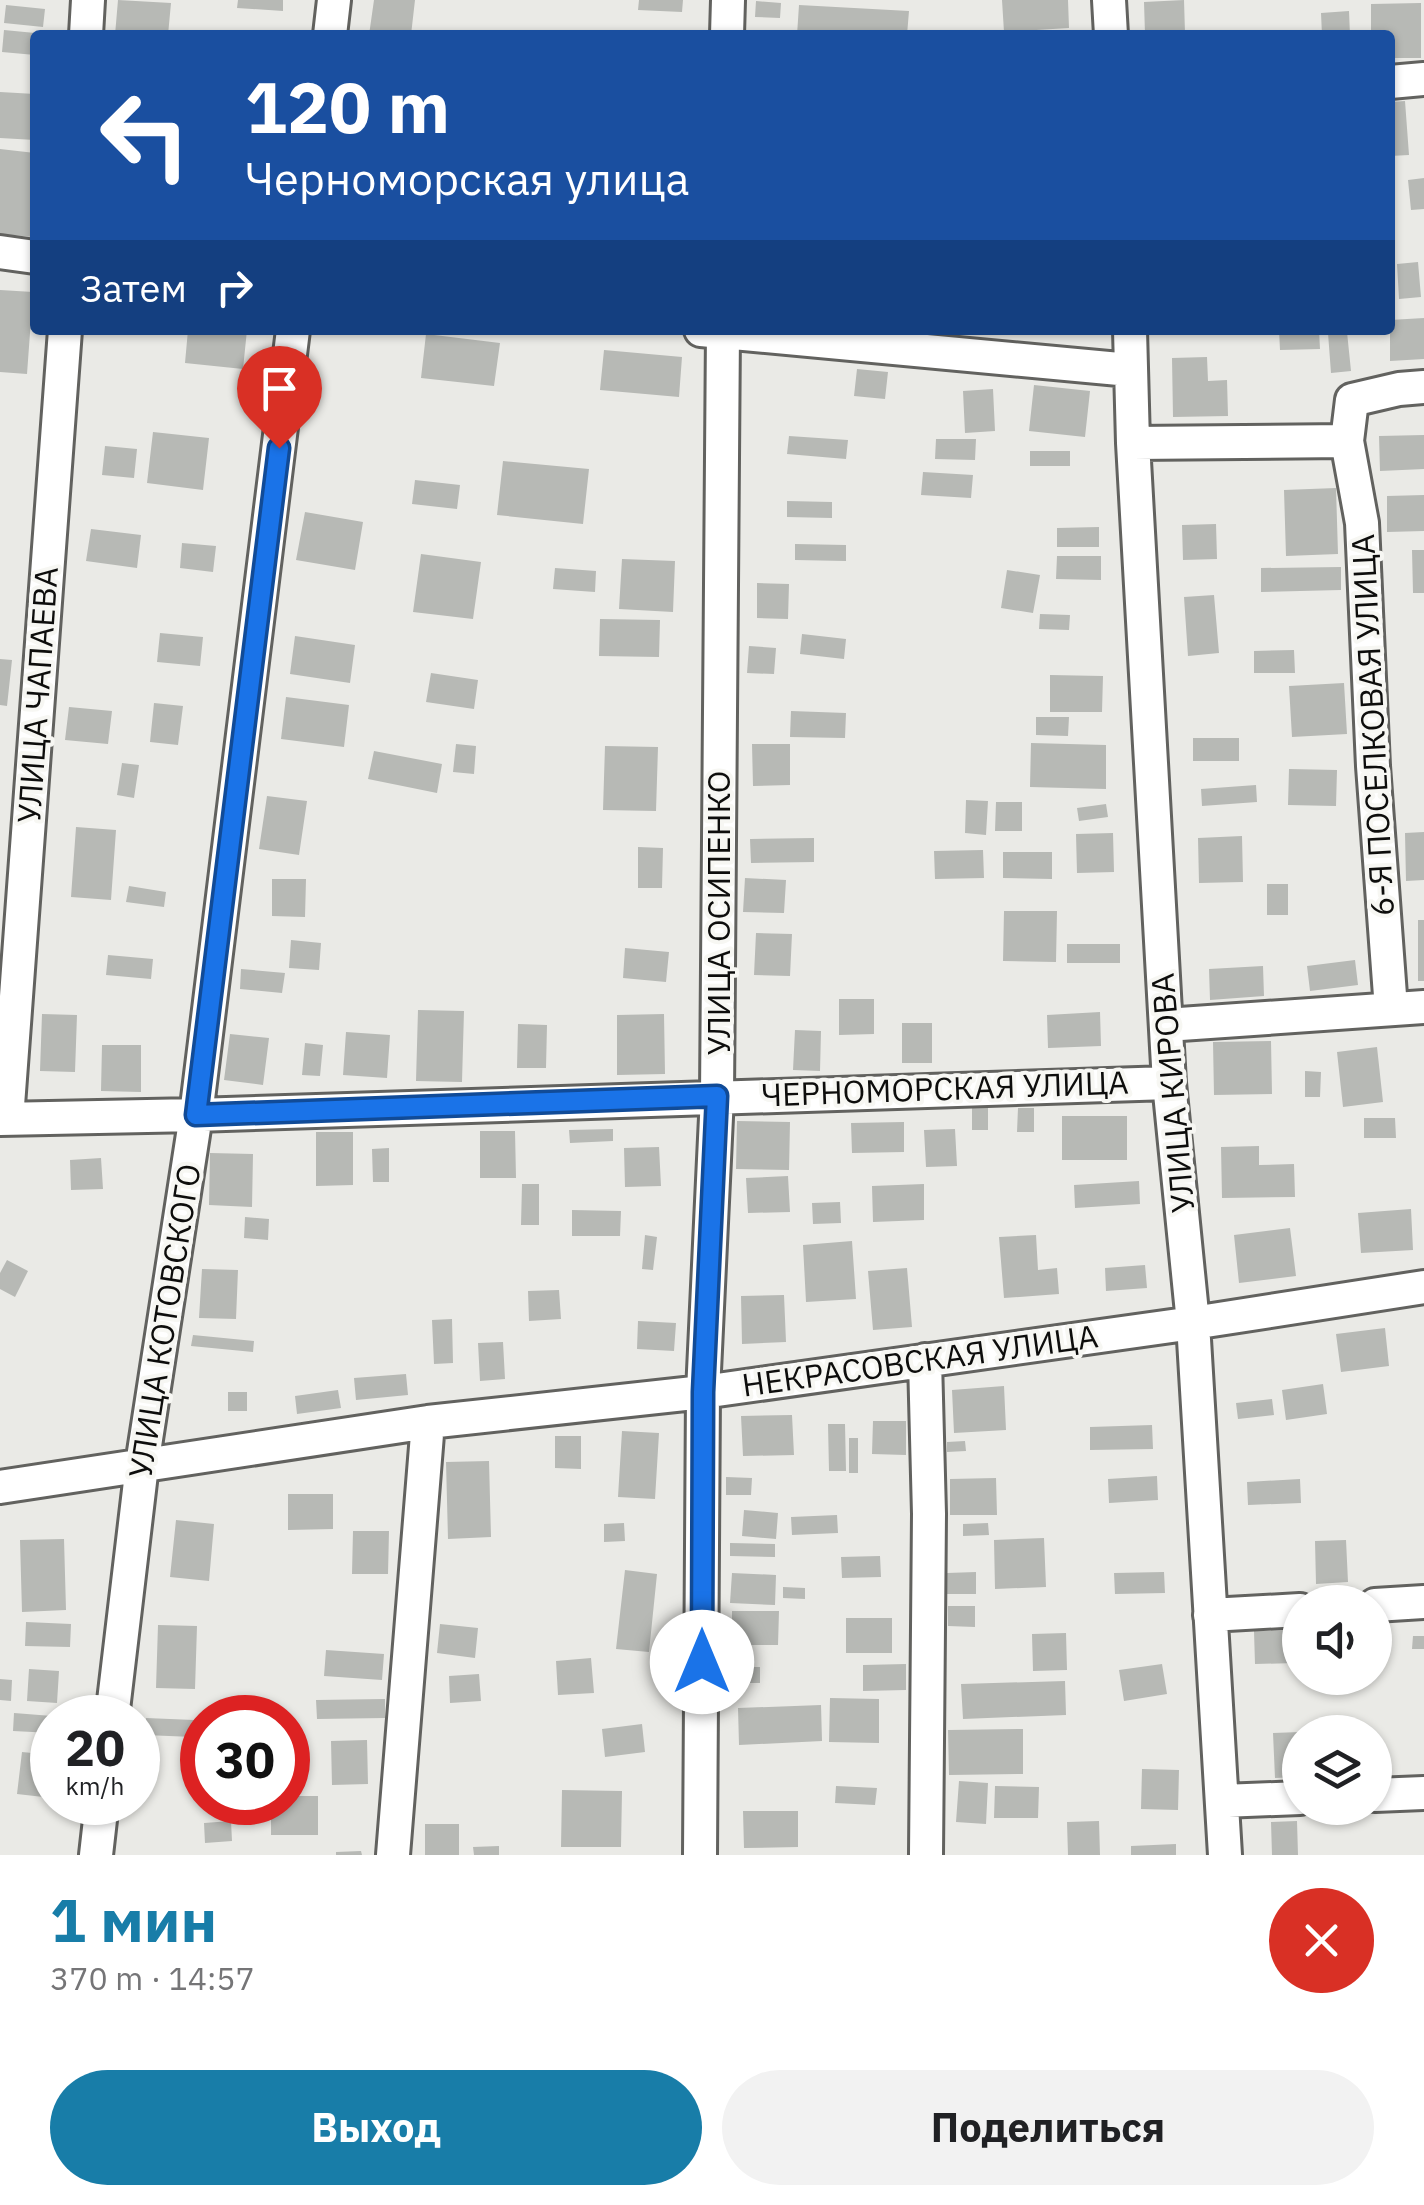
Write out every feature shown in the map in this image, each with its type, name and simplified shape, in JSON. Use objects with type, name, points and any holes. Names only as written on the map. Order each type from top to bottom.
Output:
[{"type":"street","points":[[86,30],[88,0]]},
{"type":"street","points":[[331,30],[334,0]]},
{"type":"street","points":[[727,30],[728,0]]},
{"type":"street","points":[[1108,0],[1111,30]]},
{"type":"street","points":[[1395,82],[1424,79]]},
{"type":"street","points":[[0,252],[30,256]]},
{"type":"street","name":"УЛИЦА ЧАПАЕВА","points":[[4,1119],[65,335]]},
{"type":"street","name":"УЛИЦА КОТОВСКОГО","points":[[115,1695],[142,1465],[196,1115],[293,335]]},
{"type":"street","name":"УЛИЦА ОСИПЕНКО","points":[[700,1855],[703,1392],[717,1096],[715,335]]},
{"type":"street","points":[[758,335],[1130,370]]},
{"type":"street","name":"УЛИЦА КИРОВА","points":[[1130,335],[1166,1026],[1193,1324],[1225,1855]]},
{"type":"street","points":[[1133,443],[1347,441],[1352,400],[1399,388],[1424,387]]},
{"type":"street","name":"6-Я ПОСЕЛКОВАЯ УЛИЦА","points":[[1347,441],[1362,524],[1390,1009]]},
{"type":"street","points":[[1166,1026],[1424,1007]]},
{"type":"street","name":"ЧЕРНОМОРСКАЯ УЛИЦА","points":[[4,1119],[1170,1083]]},
{"type":"street","name":"НЕКРАСОВСКАЯ УЛИЦА","points":[[0,1487],[428,1422],[703,1392],[1193,1324],[1424,1287]]},
{"type":"street","points":[[926,1360],[926,1855]]},
{"type":"street","points":[[393,1855],[428,1422]]},
{"type":"street","points":[[1392,1604],[1424,1602]]},
{"type":"street","points":[[1210,1615],[1282,1611]]},
{"type":"street","points":[[1392,1794],[1424,1793]]},
{"type":"street","points":[[1222,1800],[1282,1798]]},
{"type":"street","points":[[96,1855],[99,1825]]},
{"type":"building","points":[[118,0],[171,3],[168,30],[115,30]]},
{"type":"building","points":[[238,0],[283,0],[283,11],[237,8]]},
{"type":"building","points":[[374,0],[415,0],[412,30],[370,30]]},
{"type":"building","points":[[639,0],[683,0],[682,12],[638,10]]},
{"type":"building","points":[[1002,0],[1068,0],[1069,28],[1004,30]]},
{"type":"building","points":[[1184,0],[1185,30],[1145,30],[1144,2]]},
{"type":"building","points":[[756,1],[781,3],[780,18],[755,17]]},
{"type":"building","points":[[1421,3],[1421,58],[1395,58],[1395,30],[1371,30],[1371,4]]},
{"type":"building","points":[[6,5],[45,9],[43,27],[4,23]]},
{"type":"building","points":[[799,5],[909,11],[907,30],[797,30]]},
{"type":"building","points":[[1349,11],[1350,30],[1322,30],[1321,13]]},
{"type":"building","points":[[4,30],[30,33],[30,55],[2,52]]},
{"type":"building","points":[[0,92],[30,94],[30,140],[0,138]]},
{"type":"building","points":[[1405,101],[1409,155],[1395,156],[1395,102]]},
{"type":"building","points":[[0,149],[30,152],[30,237],[0,234]]},
{"type":"building","points":[[1424,178],[1424,209],[1411,210],[1408,180]]},
{"type":"building","points":[[1418,262],[1421,297],[1399,299],[1397,264]]},
{"type":"building","points":[[0,290],[30,292],[27,374],[0,372]]},
{"type":"building","points":[[1424,318],[1424,359],[1390,361],[1390,335],[1395,335],[1395,320]]},
{"type":"building","points":[[188,335],[246,335],[243,369],[185,363]]},
{"type":"building","points":[[426,335],[500,343],[494,386],[421,378]]},
{"type":"building","points":[[1279,335],[1319,335],[1320,349],[1280,350]]},
{"type":"building","points":[[1328,335],[1347,335],[1351,371],[1331,373]]},
{"type":"building","points":[[604,350],[682,357],[679,397],[600,390]]},
{"type":"building","points":[[1207,357],[1208,381],[1227,380],[1228,416],[1173,417],[1172,358]]},
{"type":"building","points":[[857,369],[888,372],[885,399],[854,396]]},
{"type":"building","points":[[1034,385],[1090,391],[1085,437],[1029,431]]},
{"type":"building","points":[[993,389],[995,431],[965,433],[963,391]]},
{"type":"building","points":[[153,432],[209,438],[203,490],[147,483]]},
{"type":"building","points":[[1424,435],[1424,469],[1380,471],[1379,436]]},
{"type":"building","points":[[789,436],[848,440],[846,459],[787,454]]},
{"type":"building","points":[[936,439],[976,439],[975,460],[935,459]]},
{"type":"building","points":[[105,446],[137,449],[134,478],[102,475]]},
{"type":"building","points":[[1030,451],[1070,451],[1070,466],[1030,466]]},
{"type":"building","points":[[503,461],[589,469],[583,524],[497,515]]},
{"type":"building","points":[[923,472],[973,475],[971,498],[921,495]]},
{"type":"building","points":[[415,480],[460,485],[457,509],[412,504]]},
{"type":"building","points":[[1336,488],[1338,554],[1286,556],[1284,490]]},
{"type":"building","points":[[1424,495],[1424,531],[1387,532],[1387,496]]},
{"type":"building","points":[[787,501],[832,502],[832,518],[787,517]]},
{"type":"building","points":[[305,512],[363,522],[355,570],[296,560]]},
{"type":"building","points":[[1216,524],[1217,559],[1183,560],[1182,525]]},
{"type":"building","points":[[1099,527],[1099,547],[1057,547],[1057,528]]},
{"type":"building","points":[[91,529],[141,535],[137,568],[86,561]]},
{"type":"building","points":[[182,543],[216,546],[213,572],[180,568]]},
{"type":"building","points":[[795,544],[846,545],[846,561],[795,560]]},
{"type":"building","points":[[1412,550],[1424,550],[1424,593],[1413,593]]},
{"type":"building","points":[[421,554],[481,562],[473,619],[413,612]]},
{"type":"building","points":[[1057,556],[1101,556],[1101,580],[1056,579]]},
{"type":"building","points":[[622,559],[675,561],[673,612],[619,609]]},
{"type":"building","points":[[1341,567],[1341,590],[1261,592],[1261,568]]},
{"type":"building","points":[[555,568],[596,571],[595,592],[553,589]]},
{"type":"building","points":[[1007,570],[1040,575],[1033,613],[1001,608]]},
{"type":"building","points":[[757,583],[789,584],[788,619],[757,618]]},
{"type":"building","points":[[1214,595],[1219,653],[1188,656],[1184,597]]},
{"type":"building","points":[[1040,614],[1070,615],[1069,630],[1039,629]]},
{"type":"building","points":[[600,619],[660,620],[659,657],[599,656]]},
{"type":"building","points":[[160,633],[203,637],[200,666],[157,662]]},
{"type":"building","points":[[802,634],[846,639],[844,659],[800,654]]},
{"type":"building","points":[[295,636],[355,645],[350,683],[290,674]]},
{"type":"building","points":[[749,646],[776,648],[774,674],[747,673]]},
{"type":"building","points":[[1294,650],[1295,673],[1254,673],[1254,651]]},
{"type":"building","points":[[0,659],[12,660],[7,706],[0,705]]},
{"type":"building","points":[[431,673],[478,680],[474,709],[426,702]]},
{"type":"building","points":[[1050,675],[1103,676],[1102,712],[1050,712]]},
{"type":"building","points":[[1344,683],[1347,734],[1292,737],[1289,686]]},
{"type":"building","points":[[286,697],[349,705],[344,747],[281,739]]},
{"type":"building","points":[[154,703],[183,706],[178,745],[150,742]]},
{"type":"building","points":[[69,707],[112,711],[108,744],[65,740]]},
{"type":"building","points":[[791,711],[846,713],[845,738],[790,737]]},
{"type":"building","points":[[1036,717],[1069,717],[1068,736],[1036,735]]},
{"type":"building","points":[[1193,738],[1239,738],[1239,761],[1193,761]]},
{"type":"building","points":[[1031,743],[1106,745],[1106,789],[1030,787]]},
{"type":"building","points":[[456,744],[476,746],[474,774],[453,772]]},
{"type":"building","points":[[752,744],[790,744],[790,785],[753,786]]},
{"type":"building","points":[[605,746],[658,747],[656,811],[603,810]]},
{"type":"building","points":[[374,751],[442,764],[437,793],[368,779]]},
{"type":"building","points":[[122,763],[139,765],[134,798],[117,795]]},
{"type":"building","points":[[1289,769],[1337,770],[1336,806],[1288,805]]},
{"type":"building","points":[[1256,785],[1257,802],[1202,806],[1201,789]]},
{"type":"building","points":[[267,796],[307,801],[299,855],[259,849]]},
{"type":"building","points":[[966,800],[988,801],[986,835],[965,833]]},
{"type":"building","points":[[996,802],[1022,802],[1022,831],[995,831]]},
{"type":"building","points":[[1106,804],[1108,817],[1079,821],[1077,808]]},
{"type":"building","points":[[76,827],[116,830],[111,900],[71,897]]},
{"type":"building","points":[[1424,832],[1424,880],[1406,881],[1405,833]]},
{"type":"building","points":[[1113,833],[1114,872],[1077,873],[1076,834]]},
{"type":"building","points":[[1242,836],[1243,882],[1199,883],[1198,838]]},
{"type":"building","points":[[814,838],[814,862],[751,863],[750,839]]},
{"type":"building","points":[[638,847],[663,848],[662,888],[638,888]]},
{"type":"building","points":[[983,850],[984,878],[935,879],[934,851]]},
{"type":"building","points":[[1003,852],[1052,852],[1052,879],[1003,878]]},
{"type":"building","points":[[745,878],[786,880],[784,913],[743,912]]},
{"type":"building","points":[[272,879],[306,879],[305,917],[272,916]]},
{"type":"building","points":[[1267,884],[1288,884],[1288,915],[1267,915]]},
{"type":"building","points":[[129,886],[166,892],[164,907],[126,902]]},
{"type":"building","points":[[1004,911],[1057,911],[1056,962],[1003,961]]},
{"type":"building","points":[[1418,920],[1424,920],[1424,981],[1418,981]]},
{"type":"building","points":[[756,933],[792,934],[790,976],[754,975]]},
{"type":"building","points":[[291,940],[321,943],[319,970],[289,968]]},
{"type":"building","points":[[1067,944],[1120,944],[1120,963],[1067,963]]},
{"type":"building","points":[[625,948],[669,952],[666,982],[623,978]]},
{"type":"building","points":[[108,955],[153,959],[151,979],[106,975]]},
{"type":"building","points":[[1355,960],[1358,985],[1310,991],[1307,966]]},
{"type":"building","points":[[1263,966],[1264,996],[1210,1000],[1209,969]]},
{"type":"building","points":[[241,969],[285,973],[282,993],[240,989]]},
{"type":"building","points":[[839,999],[874,999],[874,1034],[839,1035]]},
{"type":"building","points":[[418,1010],[464,1011],[462,1082],[416,1081]]},
{"type":"building","points":[[1100,1012],[1101,1046],[1048,1048],[1047,1015]]},
{"type":"building","points":[[42,1014],[77,1015],[75,1072],[40,1071]]},
{"type":"building","points":[[664,1014],[665,1074],[617,1075],[617,1015]]},
{"type":"building","points":[[902,1023],[932,1023],[932,1063],[902,1063]]},
{"type":"building","points":[[518,1024],[547,1025],[546,1068],[517,1068]]},
{"type":"building","points":[[795,1030],[821,1031],[820,1071],[793,1070]]},
{"type":"building","points":[[346,1032],[390,1035],[387,1078],[343,1075]]},
{"type":"building","points":[[230,1034],[269,1038],[263,1085],[224,1080]]},
{"type":"building","points":[[1271,1041],[1272,1094],[1214,1095],[1213,1042]]},
{"type":"building","points":[[305,1043],[323,1045],[320,1076],[302,1075]]},
{"type":"building","points":[[102,1045],[141,1045],[141,1092],[101,1091]]},
{"type":"building","points":[[1377,1047],[1383,1102],[1343,1107],[1337,1052]]},
{"type":"building","points":[[1305,1071],[1321,1072],[1320,1097],[1305,1097]]},
{"type":"building","points":[[988,1103],[988,1130],[972,1130],[972,1104]]},
{"type":"building","points":[[1018,1108],[1034,1108],[1034,1132],[1017,1132]]},
{"type":"building","points":[[1062,1116],[1127,1116],[1127,1160],[1062,1160]]},
{"type":"building","points":[[1364,1118],[1395,1118],[1396,1138],[1364,1138]]},
{"type":"building","points":[[737,1121],[790,1122],[789,1170],[736,1169]]},
{"type":"building","points":[[904,1122],[904,1152],[852,1153],[851,1123]]},
{"type":"building","points":[[613,1129],[613,1141],[570,1143],[569,1130]]},
{"type":"building","points":[[955,1129],[957,1166],[926,1167],[924,1130]]},
{"type":"building","points":[[480,1131],[515,1131],[516,1178],[480,1178]]},
{"type":"building","points":[[316,1132],[353,1132],[353,1185],[316,1186]]},
{"type":"building","points":[[1259,1146],[1259,1165],[1294,1164],[1295,1197],[1222,1198],[1221,1147]]},
{"type":"building","points":[[659,1147],[661,1186],[625,1187],[624,1148]]},
{"type":"building","points":[[389,1148],[389,1182],[373,1182],[372,1149]]},
{"type":"building","points":[[210,1153],[253,1154],[252,1207],[209,1205]]},
{"type":"building","points":[[101,1158],[103,1189],[71,1190],[70,1160]]},
{"type":"building","points":[[788,1176],[790,1212],[748,1213],[746,1178]]},
{"type":"building","points":[[1139,1181],[1140,1204],[1075,1208],[1074,1185]]},
{"type":"building","points":[[522,1184],[539,1184],[539,1225],[521,1225]]},
{"type":"building","points":[[924,1184],[924,1220],[873,1222],[872,1186]]},
{"type":"building","points":[[840,1202],[841,1223],[813,1224],[812,1203]]},
{"type":"building","points":[[1411,1209],[1413,1250],[1361,1253],[1358,1213]]},
{"type":"building","points":[[572,1210],[621,1211],[620,1236],[572,1236]]},
{"type":"building","points":[[245,1217],[269,1219],[268,1240],[244,1238]]},
{"type":"building","points":[[1290,1228],[1296,1276],[1239,1283],[1234,1235]]},
{"type":"building","points":[[645,1235],[657,1237],[653,1270],[642,1269]]},
{"type":"building","points":[[1036,1235],[1038,1270],[1057,1268],[1059,1294],[1004,1298],[999,1237]]},
{"type":"building","points":[[852,1241],[856,1299],[806,1302],[803,1245]]},
{"type":"building","points":[[7,1260],[28,1271],[15,1297],[0,1289],[0,1273]]},
{"type":"building","points":[[1145,1265],[1147,1288],[1106,1291],[1105,1268]]},
{"type":"building","points":[[907,1268],[912,1327],[873,1330],[868,1271]]},
{"type":"building","points":[[202,1269],[238,1270],[236,1319],[199,1318]]},
{"type":"building","points":[[559,1290],[561,1319],[529,1321],[528,1291]]},
{"type":"building","points":[[784,1295],[786,1342],[742,1344],[741,1296]]},
{"type":"building","points":[[452,1319],[453,1363],[434,1364],[432,1320]]},
{"type":"building","points":[[638,1321],[676,1323],[674,1351],[637,1349]]},
{"type":"building","points":[[1385,1328],[1389,1366],[1341,1372],[1336,1334]]},
{"type":"building","points":[[193,1335],[254,1341],[253,1352],[191,1346]]},
{"type":"building","points":[[503,1342],[505,1379],[480,1381],[478,1343]]},
{"type":"building","points":[[406,1374],[408,1395],[356,1400],[354,1378]]},
{"type":"building","points":[[1323,1384],[1327,1414],[1286,1420],[1282,1390]]},
{"type":"building","points":[[1004,1386],[1006,1430],[954,1433],[952,1390]]},
{"type":"building","points":[[338,1390],[341,1408],[297,1414],[295,1396]]},
{"type":"building","points":[[228,1392],[247,1392],[247,1411],[228,1411]]},
{"type":"building","points":[[1272,1399],[1274,1415],[1238,1419],[1236,1403]]},
{"type":"building","points":[[792,1415],[794,1455],[743,1456],[741,1416]]},
{"type":"building","points":[[873,1421],[906,1421],[906,1455],[872,1454]]},
{"type":"building","points":[[828,1424],[845,1424],[846,1471],[829,1471]]},
{"type":"building","points":[[1152,1425],[1153,1449],[1090,1450],[1090,1427]]},
{"type":"building","points":[[622,1431],[659,1433],[655,1499],[618,1497]]},
{"type":"building","points":[[555,1436],[581,1436],[581,1469],[555,1468]]},
{"type":"building","points":[[849,1438],[858,1438],[858,1473],[849,1473]]},
{"type":"building","points":[[965,1441],[966,1451],[947,1452],[947,1442]]},
{"type":"building","points":[[489,1461],[491,1537],[448,1539],[446,1462]]},
{"type":"building","points":[[1157,1476],[1158,1500],[1109,1503],[1108,1479]]},
{"type":"building","points":[[726,1477],[752,1478],[751,1495],[726,1495]]},
{"type":"building","points":[[996,1478],[997,1515],[950,1515],[950,1479]]},
{"type":"building","points":[[1300,1479],[1301,1503],[1248,1505],[1247,1482]]},
{"type":"building","points":[[288,1494],[333,1494],[333,1529],[288,1530]]},
{"type":"building","points":[[744,1510],[778,1513],[776,1539],[742,1536]]},
{"type":"building","points":[[837,1515],[838,1533],[792,1535],[791,1517]]},
{"type":"building","points":[[176,1520],[214,1524],[209,1581],[170,1577]]},
{"type":"building","points":[[624,1523],[625,1541],[604,1542],[604,1524]]},
{"type":"building","points":[[988,1523],[989,1535],[963,1536],[963,1524]]},
{"type":"building","points":[[353,1531],[389,1531],[388,1574],[352,1574]]},
{"type":"building","points":[[1044,1538],[1046,1587],[995,1589],[994,1540]]},
{"type":"building","points":[[64,1539],[66,1610],[22,1612],[20,1540]]},
{"type":"building","points":[[1346,1540],[1348,1582],[1316,1584],[1315,1541]]},
{"type":"building","points":[[730,1543],[775,1544],[775,1557],[730,1556]]},
{"type":"building","points":[[880,1556],[881,1577],[842,1578],[841,1557]]},
{"type":"building","points":[[625,1570],[657,1574],[649,1652],[616,1649]]},
{"type":"building","points":[[976,1572],[976,1594],[947,1594],[947,1573]]},
{"type":"building","points":[[1164,1572],[1165,1593],[1115,1594],[1114,1573]]},
{"type":"building","points":[[732,1573],[776,1575],[775,1605],[730,1603]]},
{"type":"building","points":[[783,1587],[805,1588],[805,1599],[783,1598]]},
{"type":"building","points":[[948,1606],[975,1606],[975,1627],[948,1626]]},
{"type":"building","points":[[732,1611],[779,1611],[778,1645],[732,1645]]},
{"type":"building","points":[[846,1618],[892,1618],[892,1653],[846,1653]]},
{"type":"building","points":[[26,1622],[71,1624],[70,1647],[25,1646]]},
{"type":"building","points":[[440,1624],[478,1628],[475,1658],[437,1653]]},
{"type":"building","points":[[158,1625],[197,1626],[195,1689],[156,1688]]},
{"type":"building","points":[[1282,1630],[1282,1663],[1255,1664],[1254,1631]]},
{"type":"building","points":[[1066,1633],[1067,1670],[1033,1671],[1032,1634]]},
{"type":"building","points":[[1413,1636],[1424,1636],[1424,1649],[1412,1649]]},
{"type":"building","points":[[326,1650],[384,1654],[382,1680],[324,1676]]},
{"type":"building","points":[[591,1658],[594,1693],[558,1695],[556,1661]]},
{"type":"building","points":[[906,1664],[906,1690],[863,1691],[863,1665]]},
{"type":"building","points":[[1162,1664],[1167,1694],[1124,1701],[1119,1670]]},
{"type":"building","points":[[732,1667],[760,1667],[760,1683],[731,1683]]},
{"type":"building","points":[[29,1669],[59,1671],[58,1695],[30,1695],[27,1701]]},
{"type":"building","points":[[479,1674],[481,1701],[450,1703],[449,1676]]},
{"type":"building","points":[[0,1679],[12,1680],[11,1701],[0,1700]]},
{"type":"building","points":[[1065,1681],[1066,1715],[963,1719],[961,1684]]},
{"type":"building","points":[[830,1698],[879,1699],[879,1743],[829,1742]]},
{"type":"building","points":[[385,1699],[385,1718],[317,1719],[316,1700]]},
{"type":"building","points":[[821,1705],[822,1741],[739,1745],[738,1708]]},
{"type":"building","points":[[14,1713],[30,1714],[30,1732],[13,1731]]},
{"type":"building","points":[[160,1719],[180,1719],[180,1736],[160,1736]]},
{"type":"building","points":[[642,1724],[645,1752],[605,1757],[602,1729]]},
{"type":"building","points":[[1023,1729],[1023,1774],[949,1775],[948,1730]]},
{"type":"building","points":[[1273,1733],[1282,1733],[1282,1778],[1275,1778]]},
{"type":"building","points":[[367,1740],[368,1784],[332,1785],[331,1741]]},
{"type":"building","points":[[22,1752],[30,1753],[30,1795],[17,1794]]},
{"type":"building","points":[[1142,1769],[1179,1770],[1178,1810],[1141,1809]]},
{"type":"building","points":[[959,1781],[988,1783],[986,1824],[956,1822]]},
{"type":"building","points":[[836,1786],[877,1788],[875,1805],[835,1803]]},
{"type":"building","points":[[995,1786],[1039,1787],[1038,1818],[994,1818]]},
{"type":"building","points":[[562,1790],[622,1791],[621,1847],[561,1847]]},
{"type":"building","points":[[310,1796],[318,1796],[318,1835],[271,1835],[271,1825],[310,1825]]},
{"type":"building","points":[[743,1811],[798,1811],[798,1847],[744,1848]]},
{"type":"building","points":[[1099,1821],[1100,1855],[1068,1855],[1067,1822]]},
{"type":"building","points":[[1271,1822],[1297,1825],[1298,1855],[1272,1855]]},
{"type":"building","points":[[425,1824],[459,1824],[459,1855],[425,1855]]},
{"type":"building","points":[[204,1825],[231,1825],[232,1841],[205,1843]]},
{"type":"building","points":[[1176,1844],[1176,1855],[1131,1855],[1131,1846]]},
{"type":"building","points":[[499,1846],[499,1855],[474,1855],[473,1847]]},
{"type":"building","points":[[361,1851],[362,1855],[336,1855],[336,1852]]},
{"type":"route","points":[[279,448],[196,1115],[717,1096],[703,1392],[702,1662]]}]
